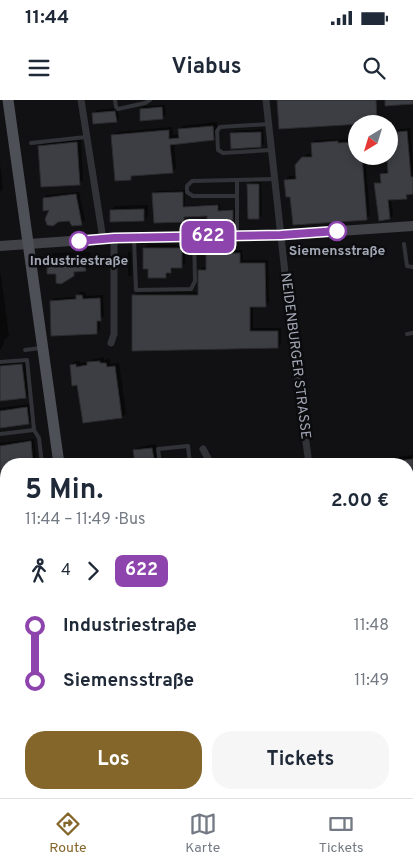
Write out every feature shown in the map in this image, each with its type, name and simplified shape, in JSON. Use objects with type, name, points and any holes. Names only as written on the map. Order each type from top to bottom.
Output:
[{"type":"main road","points":[[8,100],[58,458]]},
{"type":"main road","points":[[0,246],[114,238],[281,235],[413,226]]},
{"type":"street","points":[[81,100],[103,239]]},
{"type":"street","name":"NEIDENBURGER STRASSE","points":[[266,100],[294,355],[308,458]]},
{"type":"street","points":[[111,343],[114,334],[114,238]]},
{"type":"street","points":[[204,448],[208,458]]},
{"type":"lane","points":[[116,100],[116,107],[118,108],[146,103],[150,100]]},
{"type":"lane","points":[[268,124],[220,127],[218,131],[218,150],[223,152],[271,150]]},
{"type":"lane","points":[[31,143],[86,137]]},
{"type":"lane","points":[[237,196],[193,196],[187,192],[187,186],[192,182],[275,179]]},
{"type":"lane","points":[[237,180],[238,236]]},
{"type":"lane","points":[[134,238],[136,290],[191,289],[195,281],[194,237]]},
{"type":"lane","points":[[404,244],[407,266],[413,267]]},
{"type":"lane","points":[[407,334],[413,333]]},
{"type":"lane","points":[[25,350],[43,348]]},
{"type":"lane","points":[[0,362],[26,360],[34,430],[39,438],[41,458]]},
{"type":"lane","points":[[0,434],[34,430]]},
{"type":"lane","points":[[159,458],[158,449],[188,446],[189,458]]},
{"type":"building","points":[[277,100],[376,100],[377,115],[348,115],[348,125],[279,129]]},
{"type":"building","points":[[385,100],[413,100],[413,104],[385,106]]},
{"type":"building","points":[[162,107],[163,119],[140,121],[140,109]]},
{"type":"building","points":[[115,111],[117,122],[93,124],[92,113]]},
{"type":"building","points":[[213,126],[214,140],[170,145],[173,173],[131,176],[131,180],[115,181],[111,135],[169,130],[169,139],[179,138],[178,129]]},
{"type":"building","points":[[407,131],[411,177],[413,177],[413,194],[406,195],[407,199],[388,200],[390,219],[379,221],[374,183],[381,183],[380,174],[388,173],[388,165],[398,165],[398,132]]},
{"type":"building","points":[[261,132],[261,147],[231,149],[230,133]]},
{"type":"building","points":[[338,141],[338,143],[348,142],[348,165],[363,165],[367,220],[293,225],[290,197],[286,197],[284,180],[296,179],[295,165],[302,157],[312,157],[311,143]]},
{"type":"building","points":[[77,142],[80,185],[41,187],[38,146]]},
{"type":"building","points":[[247,184],[259,184],[259,219],[248,219]]},
{"type":"building","points":[[183,192],[183,207],[218,205],[218,211],[233,210],[233,220],[207,222],[207,216],[184,217],[184,222],[154,223],[152,193]]},
{"type":"building","points":[[76,194],[82,225],[72,226],[69,221],[58,222],[53,226],[47,225],[45,219],[49,210],[43,211],[43,198]]},
{"type":"building","points":[[144,209],[144,221],[110,222],[110,210]]},
{"type":"building","points":[[143,248],[182,248],[182,268],[171,268],[171,273],[166,273],[166,278],[148,278],[148,269],[143,269]]},
{"type":"building","points":[[240,253],[240,263],[265,263],[266,307],[250,307],[250,331],[278,331],[278,348],[132,351],[132,295],[198,295],[198,270],[206,270],[206,254]]},
{"type":"building","points":[[85,258],[86,271],[74,272],[74,276],[61,284],[56,283],[56,274],[47,274],[47,259]]},
{"type":"building","points":[[76,295],[82,295],[83,299],[100,298],[101,321],[97,321],[97,334],[51,336],[50,301],[76,299]]},
{"type":"building","points":[[100,361],[100,363],[106,363],[107,367],[115,366],[122,418],[83,423],[77,385],[72,386],[70,365],[76,364],[76,367],[87,365],[87,362]]},
{"type":"building","points":[[22,364],[26,398],[0,401],[0,366]]},
{"type":"building","points":[[27,407],[29,424],[0,428],[0,411]]},
{"type":"building","points":[[31,441],[32,458],[0,458],[0,446]]},
{"type":"building","points":[[152,448],[154,458],[134,458],[133,450]]},
{"type":"bus line","name":"622","points":[[79,241],[114,238],[281,235],[337,231]]},
{"type":"place","name":"Siemensstraße","points":[[337,231]]},
{"type":"place","name":"Industriestraße","points":[[79,241]]}]
